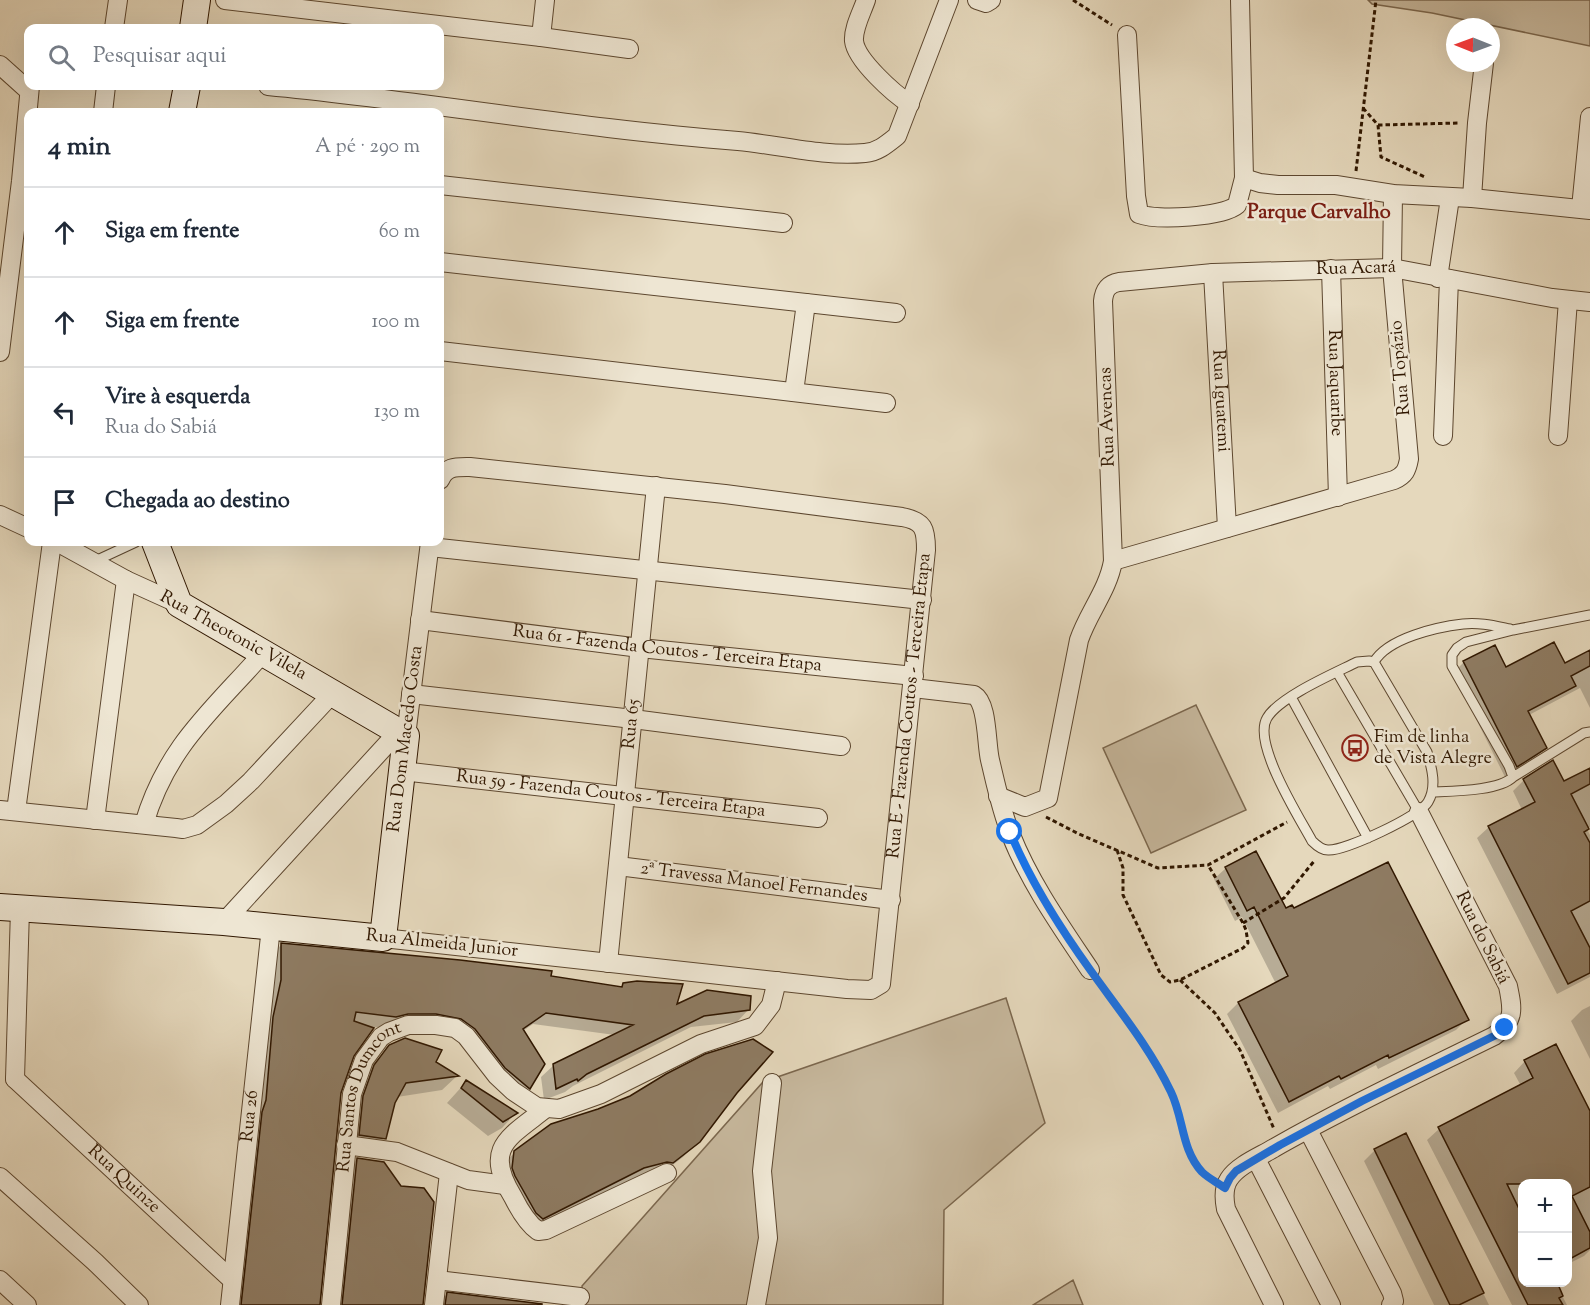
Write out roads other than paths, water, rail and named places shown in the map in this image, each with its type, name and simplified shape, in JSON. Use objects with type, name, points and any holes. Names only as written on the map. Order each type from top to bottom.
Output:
[{"type":"main road","points":[[194,24],[197,0]]},
{"type":"main road","points":[[183,108],[186,90]]},
{"type":"main road","points":[[158,552],[179,604]]},
{"type":"main road","name":"Rua Theotonic Vilela","points":[[179,604],[402,734]]},
{"type":"main road","name":"Rua Dom Macedo Costa","points":[[383,938],[402,771],[402,734]]},
{"type":"main road","name":"Rua Almeida Junior","points":[[10,908],[224,922],[383,938]]},
{"type":"street","points":[[115,24],[118,0]]},
{"type":"street","points":[[225,0],[430,24]]},
{"type":"street","points":[[541,37],[545,0]]},
{"type":"street","points":[[866,0],[855,34],[858,51],[887,85],[910,104]]},
{"type":"street","points":[[311,90],[686,137],[853,154],[868,153],[879,150],[897,136],[949,0]]},
{"type":"street","points":[[977,0],[986,3],[991,0]]},
{"type":"street","points":[[1127,35],[1139,214],[1145,217],[1171,217],[1211,214],[1233,208],[1237,205],[1244,178],[1240,0]]},
{"type":"street","points":[[444,26],[629,49]]},
{"type":"street","points":[[0,65],[24,84]]},
{"type":"street","points":[[1472,198],[1483,72]]},
{"type":"street","points":[[27,108],[29,90]]},
{"type":"street","points":[[103,108],[105,90]]},
{"type":"street","points":[[1244,178],[1260,183],[1316,184],[1393,194],[1472,198],[1586,209],[1590,117]]},
{"type":"street","points":[[0,352],[24,146]]},
{"type":"street","points":[[444,185],[783,223]]},
{"type":"street","name":"Rua Topázio","points":[[1338,497],[1403,476],[1409,459],[1392,268],[1393,194]]},
{"type":"street","points":[[1443,435],[1443,278],[1450,198]]},
{"type":"street","points":[[444,262],[896,313]]},
{"type":"street","name":"Rua Acará","points":[[1119,282],[1213,273],[1392,268],[1590,302]]},
{"type":"street","name":"Rua Jaquaribe","points":[[1331,269],[1338,497]]},
{"type":"street","name":"Rua Iguatemi","points":[[1213,273],[1227,528]]},
{"type":"street","name":"Rua Avencas","points":[[1113,561],[1103,301],[1104,293],[1109,286],[1119,282]]},
{"type":"street","points":[[1558,436],[1568,300]]},
{"type":"street","points":[[794,392],[806,303]]},
{"type":"street","points":[[444,351],[886,403]]},
{"type":"street","name":"Rua E - Fazenda Coutos - Terceira Etapa","points":[[444,472],[455,466],[470,466],[656,486],[915,519],[921,524],[926,539],[922,600],[891,900],[880,984]]},
{"type":"street","name":"Rua 65","points":[[608,963],[656,486]]},
{"type":"street","points":[[998,796],[1012,803],[1029,806],[1048,798],[1079,640],[1107,582],[1113,561],[1338,497]]},
{"type":"street","points":[[0,515],[24,526]]},
{"type":"street","points":[[60,546],[8,810],[183,829],[197,825],[250,781],[333,693]]},
{"type":"street","name":"Rua Theotonic Vilela","points":[[67,546],[131,582],[179,604]]},
{"type":"street","name":"Rua Dom Macedo Costa","points":[[402,734],[411,694],[430,546]]},
{"type":"street","points":[[444,546],[922,600]]},
{"type":"street","points":[[95,820],[131,582],[147,580],[156,573],[158,552]]},
{"type":"street","name":"Rua 61 - Fazenda Coutos - Terceira Etapa","points":[[420,620],[913,682],[974,695],[979,698],[983,708],[986,745],[998,796]]},
{"type":"street","points":[[144,824],[153,796],[180,746],[206,714],[263,653]]},
{"type":"street","points":[[411,694],[633,718],[841,746]]},
{"type":"street","points":[[224,922],[402,734]]},
{"type":"street","name":"Rua 59 - Fazenda Coutos - Terceira Etapa","points":[[402,771],[818,818]]},
{"type":"street","points":[[998,796],[1016,846],[1058,923],[1090,970]]},
{"type":"street","name":"Rua do Sabiá","points":[[1274,1305],[1226,1209],[1225,1188],[1230,1178],[1236,1171],[1280,1145],[1494,1036],[1505,1028],[1511,1018],[1508,986],[1419,812]]},
{"type":"street","name":"2ª Travessa Manoel Fernandes","points":[[618,866],[891,900]]},
{"type":"street","points":[[8,1083],[10,908]]},
{"type":"street","name":"Rua 26","points":[[230,1305],[271,927]]},
{"type":"street","name":"Rua Almeida Junior","points":[[383,938],[857,990],[875,989],[880,984]]},
{"type":"street","points":[[667,1173],[540,1231],[535,1229],[505,1185],[499,1170],[499,1162],[504,1143],[545,1109],[559,1109],[588,1100],[701,1044],[755,1026],[771,1005],[777,981]]},
{"type":"street","name":"Rua Santos Dumcont","points":[[331,1305],[352,1094],[364,1060],[381,1037],[408,1025],[455,1028],[466,1036],[497,1076],[513,1092],[537,1107],[545,1109]]},
{"type":"street","name":"Rua Quinze","points":[[8,1083],[232,1280]]},
{"type":"street","points":[[756,1305],[768,1238],[762,1171],[772,1083]]},
{"type":"street","points":[[1308,1130],[1392,1293],[1394,1301],[1391,1305]]},
{"type":"street","points":[[346,1145],[397,1152],[481,1183],[505,1185]]},
{"type":"street","points":[[1256,1159],[1331,1305]]},
{"type":"street","points":[[434,1305],[449,1173]]},
{"type":"street","points":[[0,1177],[140,1305]]},
{"type":"street","points":[[0,1280],[27,1305]]},
{"type":"street","points":[[437,1280],[580,1297]]},
{"type":"lane","points":[[93,562],[127,546]]},
{"type":"lane","points":[[1513,777],[1452,666],[1451,658],[1457,648],[1466,642],[1590,615]]},
{"type":"lane","points":[[1374,662],[1379,654],[1396,642],[1440,628],[1489,624],[1513,630]]},
{"type":"lane","points":[[1357,662],[1374,662],[1427,752],[1432,766],[1432,792],[1428,804],[1419,812],[1368,838],[1338,849],[1322,849],[1312,841],[1268,756],[1263,738],[1263,725],[1268,716],[1291,697],[1357,662]]},
{"type":"lane","points":[[1337,672],[1419,812]]},
{"type":"lane","points":[[1291,697],[1368,838]]},
{"type":"lane","points":[[1432,792],[1490,786],[1506,782],[1584,733],[1590,732]]},
{"type":"place","name":"Fim de linha de Vista Alegre","points":[[1355,748]]},
{"type":"district","name":"Parque Carvalho","points":[[1319,213]]}]
